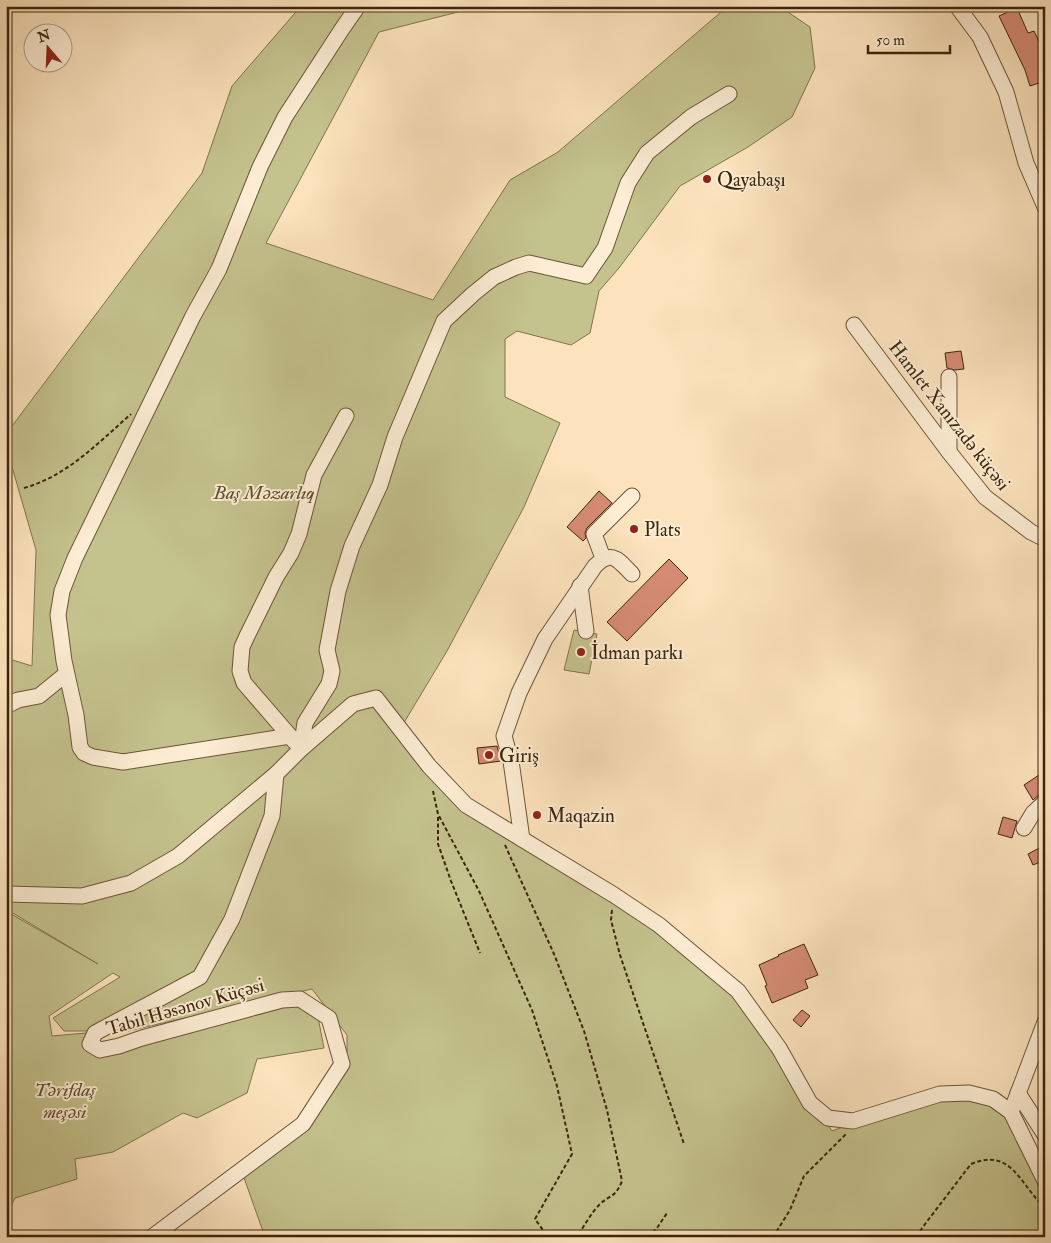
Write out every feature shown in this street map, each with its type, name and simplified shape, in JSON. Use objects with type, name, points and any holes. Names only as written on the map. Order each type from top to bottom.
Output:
[{"type":"street","points":[[290,736],[123,762],[93,758],[84,753],[80,747],[76,715],[66,674],[58,615],[62,591],[75,558],[193,316],[219,269],[260,167],[285,118],[358,6]]},
{"type":"street","points":[[957,6],[980,37],[1006,92],[1026,163],[1045,207]]},
{"type":"street","points":[[301,749],[305,723],[328,684],[332,671],[327,650],[338,591],[352,546],[380,485],[395,437],[444,321],[494,277],[516,267],[529,263],[586,276],[605,248],[628,183],[647,153],[691,117],[729,94]]},
{"type":"street","name":"Hamlet Xanızadə küçəsi","points":[[854,325],[948,452],[985,497],[1031,532],[1045,539]]},
{"type":"street","points":[[948,377],[948,452]]},
{"type":"street","points":[[301,749],[244,683],[240,671],[242,647],[276,577],[291,553],[299,534],[314,474],[346,416]]},
{"type":"street","points":[[603,558],[594,534],[632,496]]},
{"type":"street","points":[[522,839],[511,761],[504,736],[519,693],[545,639],[580,586],[603,558],[617,559],[632,574]]},
{"type":"street","points":[[580,586],[586,631]]},
{"type":"street","points":[[6,706],[18,700],[39,696],[66,674]]},
{"type":"street","points":[[6,894],[82,896],[131,883],[178,856],[276,774],[301,749],[353,704],[376,698],[429,766],[466,806],[614,895],[659,925],[738,991],[779,1048],[810,1103],[828,1118],[853,1121],[940,1094],[969,1092],[993,1099],[1011,1112],[1045,1181]]},
{"type":"street","name":"Tabil Həsənov Küçəsi","points":[[152,1237],[303,1124],[342,1064],[328,1018],[300,999],[282,1000],[142,1038],[120,1046],[100,1050],[90,1044],[95,1032],[200,977],[232,919],[272,816],[276,774]]},
{"type":"street","points":[[1024,828],[1033,813],[1045,802]]},
{"type":"street","points":[[1011,1112],[1045,1022]]},
{"type":"street","points":[[1018,1092],[1045,1135]]},
{"type":"path","points":[[24,488],[40,483],[83,457],[134,410]]},
{"type":"path","points":[[429,766],[438,814],[438,844],[480,953]]},
{"type":"path","points":[[438,814],[479,891],[508,954],[532,1010],[557,1086],[572,1154],[535,1219],[548,1237]]},
{"type":"path","points":[[497,824],[554,954],[584,1031],[607,1110],[622,1181],[618,1191],[601,1203],[577,1237]]},
{"type":"path","points":[[614,895],[611,920],[620,955],[684,1144]]},
{"type":"path","points":[[773,1237],[790,1210],[804,1176],[848,1133],[853,1121]]},
{"type":"path","points":[[917,1237],[971,1164],[979,1160],[999,1160],[1009,1165],[1045,1208]]},
{"type":"path","points":[[648,1237],[667,1214]]},
{"type":"green space","name":"Baş Məzarlıq","points":[[301,6],[464,6],[458,12],[379,32],[266,243],[433,300],[510,180],[558,152],[728,6],[779,6],[810,27],[815,68],[792,117],[748,147],[680,186],[619,268],[599,291],[590,333],[571,345],[517,331],[505,339],[505,397],[560,423],[524,507],[447,651],[402,726],[438,782],[564,856],[659,919],[754,1009],[832,1131],[901,1105],[952,1091],[1002,1109],[1032,1164],[1045,1202],[1045,1237],[265,1237],[243,1175],[347,1070],[347,1035],[312,989],[128,1031],[64,1031],[53,1018],[120,977],[113,973],[49,1016],[52,1036],[86,1033],[87,1045],[102,1053],[292,1004],[317,1012],[324,1048],[257,1059],[247,1093],[197,1118],[183,1113],[113,1152],[75,1159],[77,1179],[15,1198],[6,1216],[6,911],[98,964],[6,909],[6,658],[32,666],[36,550],[6,446],[6,434],[202,173],[232,86]]},
{"type":"green space","name":"İdman parkı","points":[[574,630],[597,634],[589,674],[564,670]]},
{"type":"building","points":[[1017,8],[1028,33],[1034,31],[1045,54],[1045,81],[1030,86],[1025,70],[999,16]]},
{"type":"building","points":[[961,351],[964,369],[955,370],[947,368],[945,353]]},
{"type":"building","points":[[599,491],[612,503],[587,528],[586,538],[583,541],[567,527]]},
{"type":"building","points":[[669,559],[688,578],[627,641],[607,622]]},
{"type":"building","name":"Giriş","points":[[497,746],[501,761],[479,764],[477,748]]},
{"type":"building","points":[[1045,771],[1045,793],[1033,800],[1024,785]]},
{"type":"building","points":[[1003,817],[1017,821],[1012,838],[998,834]]},
{"type":"building","points":[[1045,845],[1045,860],[1033,865],[1028,854]]},
{"type":"building","points":[[804,944],[818,975],[805,980],[808,988],[772,1003],[759,965]]},
{"type":"building","points":[[802,1010],[810,1016],[801,1027],[793,1020]]},
{"type":"place","name":"Qayabaşı","points":[[707,179]]},
{"type":"place","name":"Plats","points":[[634,529]]},
{"type":"place","name":"İdman parkı","points":[[581,652]]},
{"type":"place","name":"Giriş","points":[[489,755]]},
{"type":"place","name":"Maqazin","points":[[537,815]]},
{"type":"park label","name":"Tərifdaş meşəsi","points":[[65,1100]]}]
